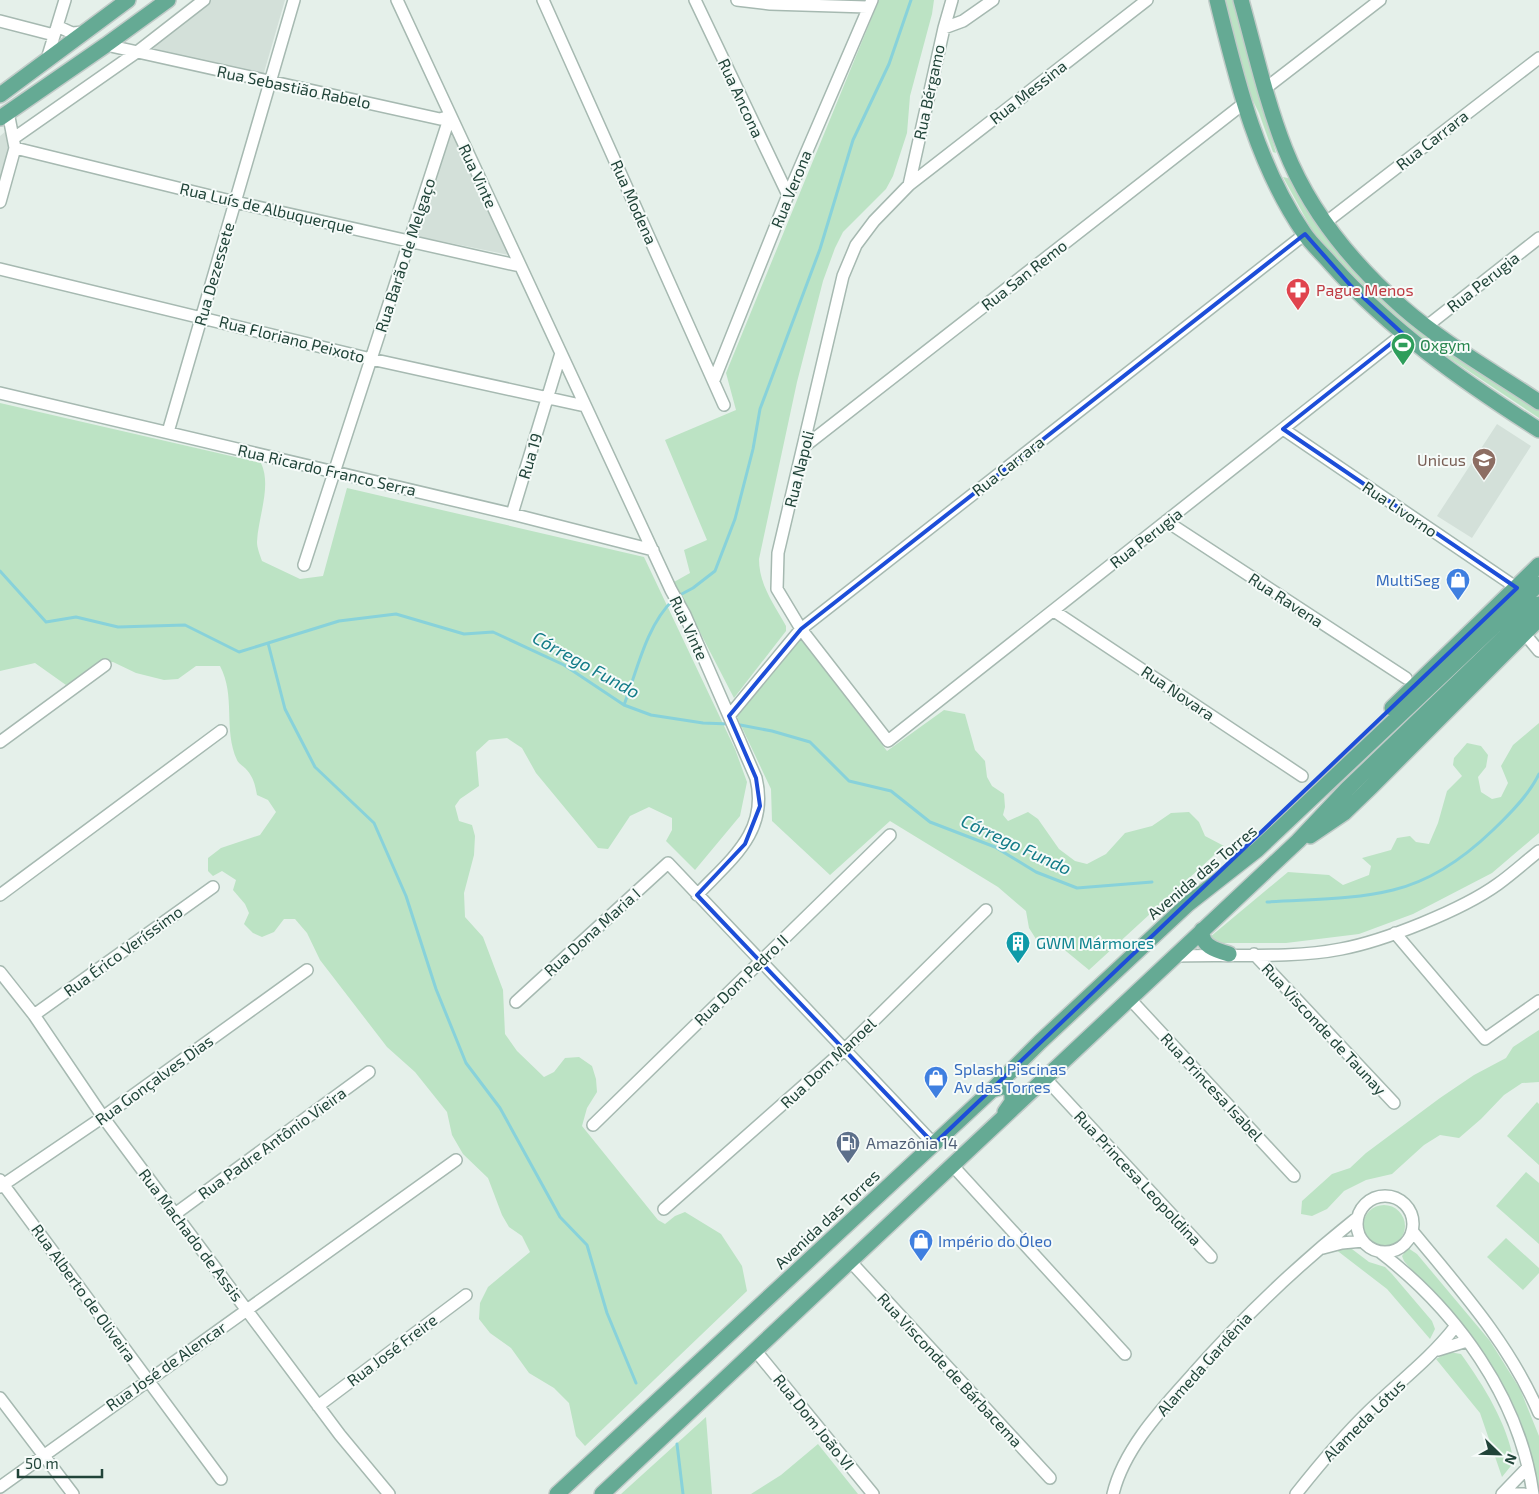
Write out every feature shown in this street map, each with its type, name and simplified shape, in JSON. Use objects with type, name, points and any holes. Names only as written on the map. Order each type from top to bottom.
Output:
[{"type":"main road","points":[[0,95],[128,0]]},
{"type":"main road","points":[[4,115],[106,46],[168,0]]},
{"type":"main road","points":[[1217,0],[1243,104],[1272,177],[1305,234],[1351,286],[1403,334],[1469,384],[1539,430]]},
{"type":"main road","points":[[1242,0],[1285,149],[1297,176],[1325,223],[1362,268],[1402,307],[1539,402]]},
{"type":"main road","points":[[1262,152],[1277,156],[1285,149]]},
{"type":"main road","points":[[1272,177],[1275,172],[1282,169],[1297,176]]},
{"type":"main road","points":[[1188,904],[1539,565]]},
{"type":"main road","name":"Avenida das Torres","points":[[557,1494],[992,1090],[1040,1042],[1188,904],[1256,850],[1539,584]]},
{"type":"main road","points":[[602,1494],[1298,841],[1347,789],[1539,604]]},
{"type":"main road","points":[[1298,841],[1316,833],[1344,813],[1539,619]]},
{"type":"main road","points":[[1202,930],[1202,936],[1206,944],[1229,954]]},
{"type":"main road","points":[[984,1135],[1008,1109],[1013,1097],[1012,1092],[1005,1086],[992,1090]]},
{"type":"street","points":[[47,60],[65,0]]},
{"type":"street","points":[[14,143],[138,52],[204,0]]},
{"type":"street","name":"Rua Dezessete","points":[[168,432],[294,0]]},
{"type":"street","name":"Rua Vinte","points":[[397,0],[671,590],[685,615],[740,740],[759,792],[760,806],[754,828],[745,844],[697,895]]},
{"type":"street","name":"Rua Modena","points":[[543,0],[724,405]]},
{"type":"street","name":"Rua Ancona","points":[[695,0],[788,195]]},
{"type":"street","points":[[737,0],[796,6],[869,4]]},
{"type":"street","name":"Rua Bérgamo","points":[[909,185],[952,0]]},
{"type":"street","points":[[944,28],[963,21],[993,0]]},
{"type":"street","name":"Rua Messina","points":[[909,185],[1147,0]]},
{"type":"street","points":[[1266,88],[1380,0]]},
{"type":"street","name":"Rua Verona","points":[[714,380],[788,195],[869,4]]},
{"type":"street","points":[[0,21],[56,30],[86,32]]},
{"type":"street","name":"Rua Sebastião Rabelo","points":[[106,46],[440,120],[450,116]]},
{"type":"street","name":"Rua Carrara","points":[[1325,223],[1539,58]]},
{"type":"street","name":"Rua San Remo","points":[[805,446],[1243,104]]},
{"type":"street","points":[[0,202],[14,143],[4,115]]},
{"type":"street","name":"Rua Barão de Melgaço","points":[[304,565],[450,116]]},
{"type":"street","name":"Rua Luís de Albuquerque","points":[[14,143],[235,202],[520,266]]},
{"type":"street","name":"Rua Napoli","points":[[888,741],[801,629],[777,589],[778,553],[844,276],[856,245],[874,221],[909,185]]},
{"type":"street","name":"Rua Carrara","points":[[730,718],[801,629],[1305,234]]},
{"type":"street","name":"Rua Perugia","points":[[1427,326],[1539,238]]},
{"type":"street","name":"Rua Floriano Peixoto","points":[[0,269],[202,316],[371,359],[585,406]]},
{"type":"street","name":"Rua Perugia","points":[[888,741],[1403,334]]},
{"type":"street","points":[[547,398],[561,352]]},
{"type":"street","name":"Rua Ricardo Franco Serra","points":[[0,393],[512,514],[653,550]]},
{"type":"street","name":"Rua 19","points":[[512,514],[547,398]]},
{"type":"street","name":"Rua Livorno","points":[[1283,429],[1517,588]]},
{"type":"street","name":"Rua Ravena","points":[[1166,522],[1406,678]]},
{"type":"street","name":"Rua Novara","points":[[1054,610],[1302,776]]},
{"type":"street","points":[[1524,633],[1539,651]]},
{"type":"street","points":[[0,742],[106,666]]},
{"type":"street","points":[[0,895],[221,731]]},
{"type":"street","name":"Rua Dom Pedro II","points":[[592,1125],[890,835]]},
{"type":"street","points":[[1174,956],[1317,952],[1341,949],[1395,933],[1470,900],[1497,885],[1539,851]]},
{"type":"street","name":"Rua Dona Maria I","points":[[516,1002],[668,863],[697,895]]},
{"type":"street","name":"Rua Érico Veríssimo","points":[[34,1015],[213,887]]},
{"type":"street","points":[[697,895],[761,960],[934,1144]]},
{"type":"street","name":"Rua Dom Manoel","points":[[664,1209],[845,1049],[986,910]]},
{"type":"street","points":[[1395,933],[1485,1040],[1539,1001]]},
{"type":"street","name":"Rua Visconde de Taunay","points":[[1254,954],[1394,1104]]},
{"type":"street","name":"Rua Gonçalves Dias","points":[[1,1184],[104,1116],[307,970]]},
{"type":"street","name":"Rua Machado de Assis","points":[[0,972],[34,1015],[175,1214],[318,1406],[389,1494]]},
{"type":"street","name":"Rua Princesa Isabel","points":[[1129,998],[1294,1176]]},
{"type":"street","name":"Rua Padre Antônio Vieira","points":[[175,1214],[369,1072]]},
{"type":"street","name":"Rua Princesa Leopoldina","points":[[1045,1078],[1211,1257]]},
{"type":"street","name":"Rua José de Alencar","points":[[0,1486],[456,1160]]},
{"type":"street","points":[[952,1165],[1125,1354]]},
{"type":"street","name":"Rua Alberto de Oliveira","points":[[1,1184],[221,1479]]},
{"type":"street","points":[[1380,1252],[1393,1252],[1401,1248],[1407,1242],[1412,1232],[1413,1218],[1411,1210],[1405,1204],[1390,1196],[1374,1198],[1361,1209],[1358,1217],[1359,1234],[1369,1247],[1380,1252],[1407,1272],[1478,1354],[1502,1395],[1519,1434],[1533,1494]]},
{"type":"street","name":"Alameda Gardênia","points":[[1113,1494],[1140,1438],[1163,1408],[1240,1323],[1316,1250],[1358,1217]]},
{"type":"street","points":[[1412,1232],[1486,1320],[1508,1352],[1539,1412]]},
{"type":"street","name":"Alameda Gardênia","points":[[1316,1250],[1342,1242],[1363,1241]]},
{"type":"street","name":"Rua Visconde de Bárbacema","points":[[850,1261],[1050,1478]]},
{"type":"street","name":"Rua José Freire","points":[[318,1406],[466,1295]]},
{"type":"street","name":"Alameda Lótus","points":[[1296,1494],[1317,1467],[1370,1410],[1438,1350],[1456,1327]]},
{"type":"street","name":"Alameda Lótus","points":[[1438,1350],[1467,1341]]},
{"type":"street","name":"Rua Dom João VI","points":[[755,1350],[873,1494]]},
{"type":"street","points":[[0,1398],[73,1494]]},
{"type":"street","points":[[1502,1494],[1528,1467]]},
{"type":"street","points":[[1514,1494],[1524,1494]]},
{"type":"highlighted area","points":[[1305,234],[1351,286],[1403,334],[1283,429],[1517,588],[934,1144],[697,895],[745,844],[760,806],[756,778],[729,716],[801,629]]},
{"type":"shaded area","points":[[192,0],[285,0],[263,76],[136,44]]},
{"type":"shaded area","points":[[450,128],[509,255],[416,236]]},
{"type":"shaded area","points":[[6,131],[10,150],[0,183],[0,136]]},
{"type":"shaded area","name":"Unicus","points":[[1497,424],[1531,446],[1472,538],[1437,516]]},
{"type":"green space","points":[[879,0],[934,0],[910,96],[907,133],[893,176],[886,189],[843,232],[835,248],[823,281],[797,382],[759,559],[764,586],[786,626],[786,631],[734,698],[674,582],[690,573],[684,550],[707,540],[665,440],[736,410],[726,373]]},
{"type":"green space","points":[[1224,0],[1234,0],[1276,153],[1273,152],[1259,113],[1247,89]]},
{"type":"green space","points":[[1283,177],[1292,179],[1356,268],[1539,406],[1539,418],[1410,332],[1346,272],[1312,230]]},
{"type":"green space","points":[[0,403],[261,463],[264,472],[265,492],[257,542],[262,561],[300,579],[323,576],[347,488],[644,557],[735,749],[747,782],[740,816],[695,870],[666,841],[672,830],[672,818],[649,807],[630,816],[608,849],[598,848],[536,773],[522,748],[507,738],[489,740],[476,752],[479,786],[460,799],[455,806],[459,821],[472,825],[475,836],[474,855],[464,893],[465,917],[483,937],[503,990],[505,1034],[517,1051],[544,1077],[554,1072],[565,1058],[579,1057],[592,1066],[597,1092],[587,1108],[582,1126],[658,1220],[665,1224],[675,1216],[685,1212],[721,1234],[742,1266],[747,1291],[585,1446],[576,1436],[569,1403],[554,1388],[529,1373],[511,1348],[490,1333],[479,1319],[480,1303],[488,1287],[530,1252],[522,1236],[509,1227],[502,1215],[488,1178],[463,1154],[452,1135],[447,1112],[415,1072],[387,1047],[320,960],[307,933],[295,919],[284,919],[274,932],[262,937],[253,933],[244,924],[249,913],[245,904],[233,890],[236,880],[222,871],[213,876],[208,871],[208,858],[221,848],[260,835],[276,812],[268,800],[257,795],[252,777],[237,760],[231,736],[229,701],[225,677],[220,666],[196,666],[178,679],[164,680],[136,673],[113,662],[101,663],[84,676],[66,685],[35,663],[0,671]]},
{"type":"green space","points":[[801,639],[887,751],[944,710],[965,714],[975,750],[985,761],[987,777],[992,786],[1004,794],[1005,807],[1003,815],[1008,821],[1028,812],[1038,819],[1059,849],[1075,861],[1087,864],[1106,854],[1125,833],[1152,826],[1171,813],[1189,812],[1199,822],[1205,836],[1224,846],[1089,970],[1061,947],[1049,947],[1036,939],[1029,928],[1026,911],[998,887],[890,821],[830,875],[772,821],[771,789],[737,717]]},
{"type":"green space","points":[[1539,723],[1539,833],[1492,873],[1413,914],[1359,934],[1286,943],[1213,943],[1210,937],[1288,872],[1329,875],[1343,885],[1369,875],[1371,866],[1362,858],[1391,850],[1397,838],[1410,836],[1416,842],[1429,844],[1438,823],[1447,791],[1462,776],[1453,765],[1454,758],[1467,743],[1481,746],[1488,755],[1486,767],[1478,777],[1481,792],[1492,799],[1501,797],[1508,783],[1501,766],[1513,745]]},
{"type":"green space","points":[[1539,1030],[1539,1082],[1522,1083],[1504,1095],[1459,1138],[1440,1135],[1424,1145],[1392,1174],[1366,1180],[1344,1191],[1327,1209],[1312,1216],[1301,1214],[1302,1201],[1332,1174],[1350,1168],[1366,1153],[1440,1098],[1474,1075],[1506,1058],[1513,1047]]},
{"type":"green space","points":[[1537,1102],[1539,1104],[1539,1165],[1507,1136]]},
{"type":"green space","points":[[1526,1172],[1539,1183],[1539,1244],[1496,1206]]},
{"type":"green space","points":[[1384,1205],[1399,1211],[1405,1226],[1399,1241],[1384,1247],[1369,1241],[1363,1226],[1369,1211]]},
{"type":"green space","points":[[1506,1238],[1539,1268],[1539,1273],[1523,1290],[1487,1257]]},
{"type":"green space","points":[[1348,1246],[1369,1262],[1385,1267],[1392,1274],[1432,1321],[1435,1329],[1430,1339],[1387,1289],[1335,1249]]},
{"type":"green space","points":[[1408,1248],[1417,1254],[1490,1341],[1520,1389],[1539,1436],[1539,1494],[1533,1463],[1524,1433],[1507,1392],[1481,1352],[1404,1261],[1402,1256]]},
{"type":"green space","points":[[1449,1352],[1461,1354],[1494,1405],[1506,1433],[1514,1462],[1502,1477],[1480,1413],[1436,1359]]},
{"type":"green space","points":[[706,1417],[712,1494],[621,1494]]},
{"type":"green space","points":[[818,1444],[858,1494],[751,1494],[781,1475]]},
{"type":"waterway","points":[[678,596],[693,588],[715,571],[735,519],[753,449],[760,409],[820,249],[853,140],[889,64],[911,0]]},
{"type":"waterway","name":"Córrego Fundo","points":[[0,571],[46,622],[76,617],[118,627],[185,625],[239,652],[339,621],[396,614],[464,634],[493,632],[564,665],[624,705],[651,715],[703,723],[729,724]]},
{"type":"waterway","points":[[624,705],[649,636],[673,600]]},
{"type":"waterway","points":[[268,643],[285,709],[315,767],[374,823],[406,896],[436,989],[466,1063],[500,1108],[560,1217],[587,1245],[607,1313],[636,1383]]},
{"type":"waterway","name":"Córrego Fundo","points":[[735,724],[772,731],[810,742],[849,781],[891,791],[930,822],[995,847],[1036,872],[1077,888],[1152,882]]},
{"type":"waterway","name":"Córrego Fundo","points":[[1267,902],[1362,896],[1393,890],[1421,881],[1447,867],[1471,850],[1519,804],[1539,774]]},
{"type":"waterway","points":[[677,1444],[683,1494]]},
{"type":"place","name":"Pague Menos","points":[[1298,311]]},
{"type":"place","name":"Oxgym","points":[[1403,366]]},
{"type":"place","name":"Unicus","points":[[1484,481]]},
{"type":"place","name":"MultiSeg","points":[[1458,601]]},
{"type":"place","name":"GWM Mármores","points":[[1018,964]]},
{"type":"place","name":"Splash Piscinas Av das Torres","points":[[936,1099]]},
{"type":"place","name":"Amazônia 14","points":[[848,1164]]},
{"type":"place","name":"Império do Óleo","points":[[921,1262]]}]
